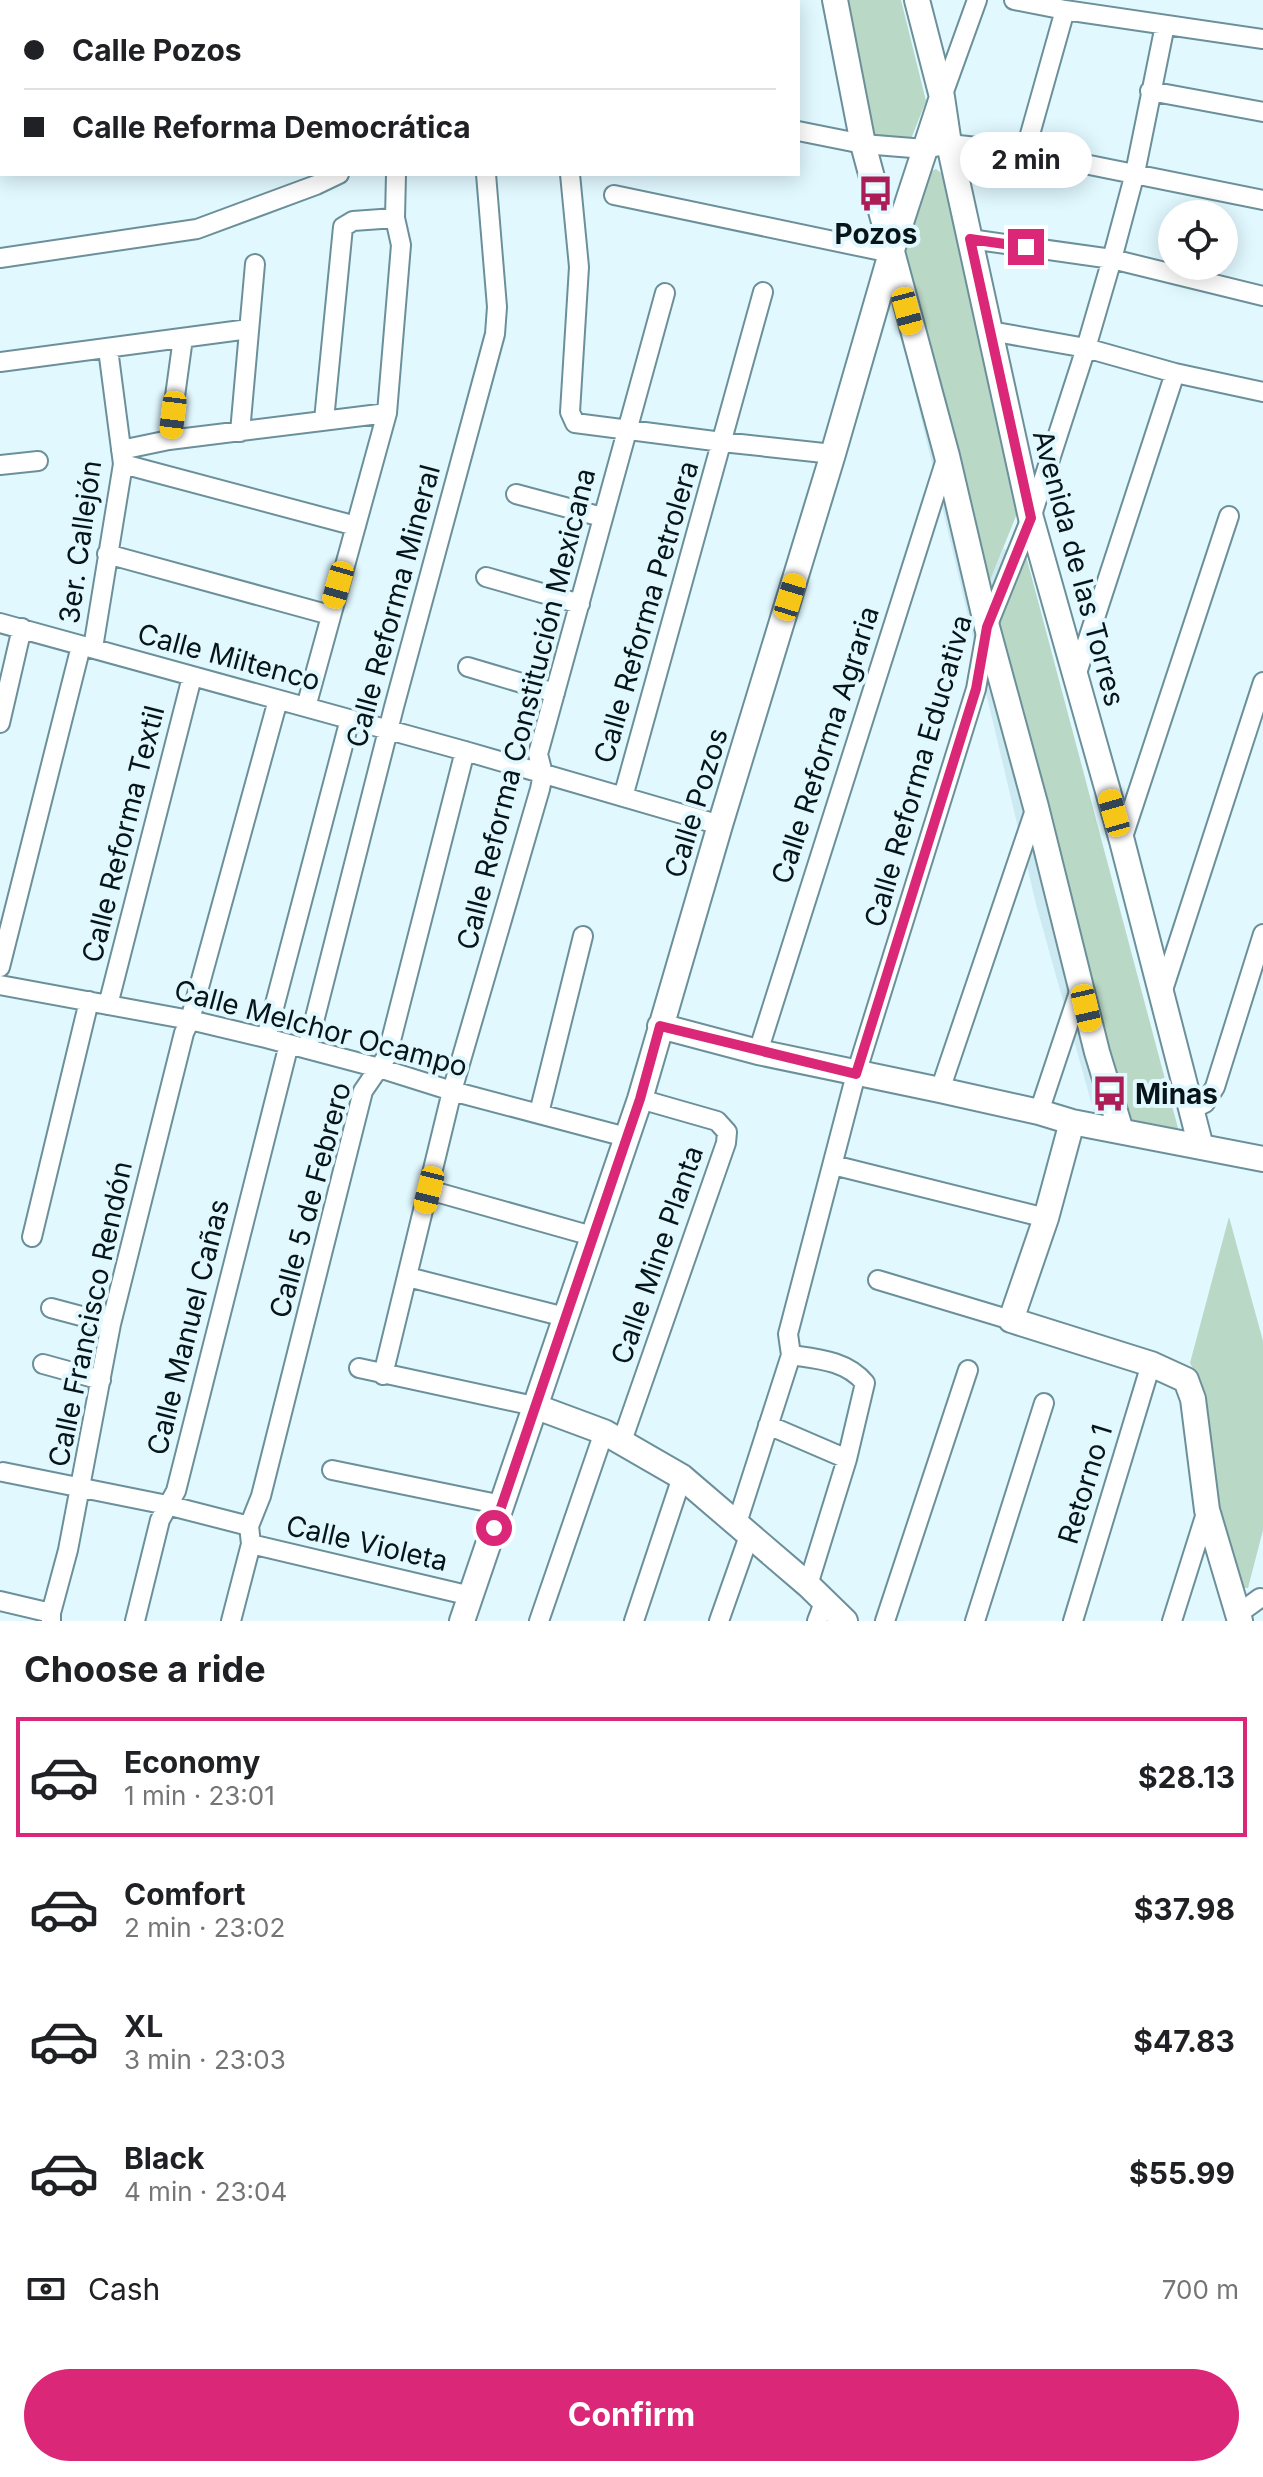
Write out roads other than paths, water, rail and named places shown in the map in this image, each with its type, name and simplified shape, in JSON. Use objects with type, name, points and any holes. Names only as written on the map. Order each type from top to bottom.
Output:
[{"type":"street","points":[[835,0],[863,144],[947,456],[987,627],[1097,1052],[1121,1131]]},
{"type":"street","name":"Avenida de las Torres","points":[[917,0],[942,97],[949,144],[1031,518],[1122,841],[1201,1147]]},
{"type":"street","name":"Calle Pozos","points":[[462,1621],[640,1099],[891,253],[977,0]]},
{"type":"street","points":[[1014,0],[1263,39]]},
{"type":"street","points":[[1025,152],[1065,10]]},
{"type":"street","name":"Calle Reforma Educativa","points":[[791,1355],[788,1334],[856,1074],[976,689],[987,627],[1031,518],[1086,348],[1135,173],[1165,25]]},
{"type":"street","points":[[1150,91],[1263,112]]},
{"type":"street","points":[[800,131],[863,144],[925,149],[949,144],[1025,152],[1263,200]]},
{"type":"street","points":[[306,707],[387,413],[401,245],[395,218],[396,176]]},
{"type":"street","name":"Calle Reforma Mineral","points":[[298,1046],[389,730],[495,334],[497,307],[486,176]]},
{"type":"street","points":[[570,176],[579,267],[570,412],[575,423],[833,454]]},
{"type":"street","points":[[0,258],[197,229],[316,179]]},
{"type":"street","points":[[614,195],[891,253]]},
{"type":"street","points":[[324,420],[343,227],[353,221],[395,218]]},
{"type":"street","points":[[970,239],[1112,259],[1263,296]]},
{"type":"street","points":[[240,432],[255,264]]},
{"type":"street","name":"Calle Reforma Petrolera","points":[[623,797],[763,292]]},
{"type":"street","name":"Calle Reforma Constitución Mexicana","points":[[383,1375],[452,1091],[540,789],[543,774],[538,754],[665,293]]},
{"type":"street","points":[[0,362],[249,329]]},
{"type":"street","points":[[990,331],[1086,348],[1175,373],[1263,392]]},
{"type":"street","points":[[169,440],[183,338]]},
{"type":"street","name":"3er. Callejón","points":[[0,967],[87,647],[107,554],[122,457],[108,349]]},
{"type":"street","points":[[1076,676],[1175,373]]},
{"type":"street","points":[[122,457],[169,440],[387,413]]},
{"type":"street","name":"Calle Reforma Agraria","points":[[758,1052],[947,456]]},
{"type":"street","points":[[122,457],[356,526]]},
{"type":"street","points":[[0,465],[38,461]]},
{"type":"street","points":[[516,494],[602,517]]},
{"type":"street","points":[[1122,841],[1229,516]]},
{"type":"street","points":[[107,554],[330,615]]},
{"type":"street","points":[[486,577],[580,604]]},
{"type":"street","name":"Calle Miltenco","points":[[0,623],[720,825]]},
{"type":"street","points":[[0,723],[22,628]]},
{"type":"street","points":[[468,667],[555,693]]},
{"type":"street","name":"Calle Reforma Textil","points":[[108,1005],[192,677]]},
{"type":"street","points":[[1162,993],[1263,682]]},
{"type":"street","name":"Calle Francisco Rendón","points":[[51,1617],[68,1550],[111,1324],[184,1033],[278,700]]},
{"type":"street","points":[[266,1038],[350,719]]},
{"type":"street","name":"Calle 5 de Febrero","points":[[231,1621],[363,1091],[387,1056],[465,751]]},
{"type":"street","points":[[940,1090],[1036,807]]},
{"type":"street","points":[[1191,1110],[1205,1103],[1215,1087],[1263,934]]},
{"type":"street","points":[[539,1113],[583,936]]},
{"type":"street","name":"Calle Melchor Ocampo","points":[[0,985],[190,1020],[266,1038],[626,1137]]},
{"type":"street","points":[[1039,1112],[1081,985]]},
{"type":"street","points":[[32,1237],[89,1001]]},
{"type":"street","points":[[660,1026],[758,1052],[1039,1112],[1072,1122],[1263,1159]]},
{"type":"street","name":"Calle Manuel Cañas","points":[[135,1621],[160,1520],[176,1491],[298,1046]]},
{"type":"street","name":"Calle Mine Planta","points":[[613,1436],[726,1143],[727,1132],[717,1121],[640,1099]]},
{"type":"street","points":[[1011,1320],[1046,1218],[1072,1122]]},
{"type":"street","points":[[833,1165],[1046,1218]]},
{"type":"street","points":[[429,1190],[592,1236]]},
{"type":"street","points":[[408,1277],[565,1317]]},
{"type":"street","points":[[878,1280],[1151,1364],[1186,1380],[1193,1399],[1207,1510],[1239,1618],[1262,1595]]},
{"type":"street","points":[[51,1308],[111,1324]]},
{"type":"street","points":[[719,1621],[768,1425],[791,1355],[831,1361],[856,1372],[865,1383],[817,1602]]},
{"type":"street","points":[[43,1364],[101,1380]]},
{"type":"street","name":"Retorno 1","points":[[1073,1621],[1151,1364]]},
{"type":"street","points":[[359,1368],[534,1406],[613,1436],[682,1477],[743,1529],[817,1602],[845,1621]]},
{"type":"street","points":[[885,1621],[968,1370]]},
{"type":"street","points":[[975,1621],[1044,1403]]},
{"type":"street","points":[[768,1425],[847,1459]]},
{"type":"street","points":[[539,1621],[613,1436]]},
{"type":"street","points":[[332,1470],[502,1505]]},
{"type":"street","name":"Calle Violeta","points":[[3,1472],[167,1505],[250,1535],[471,1596]]},
{"type":"street","points":[[634,1621],[682,1477]]},
{"type":"street","points":[[1172,1621],[1207,1510]]},
{"type":"street","points":[[0,1601],[51,1617]]},
{"type":"place","name":"Pozos","points":[[876,194]]},
{"type":"place","name":"Minas","points":[[1109,1094]]}]
